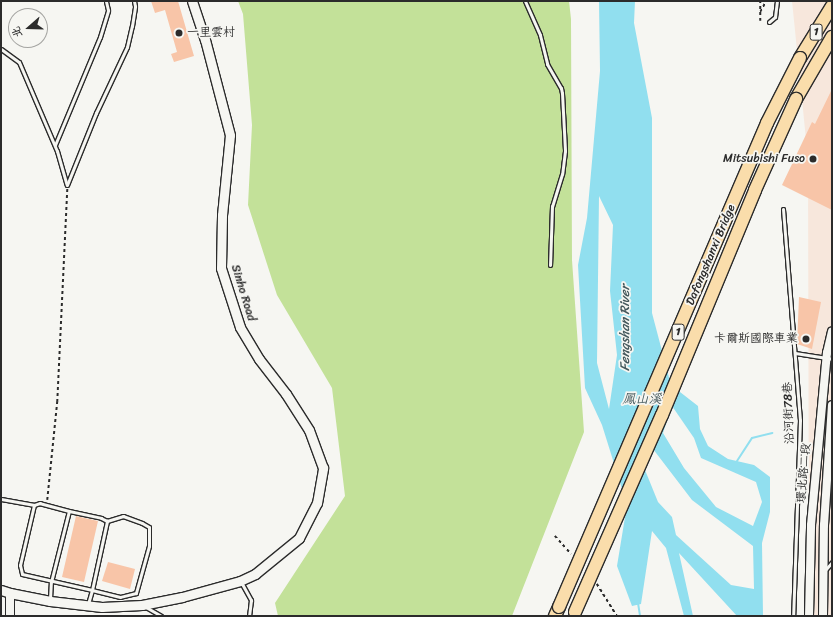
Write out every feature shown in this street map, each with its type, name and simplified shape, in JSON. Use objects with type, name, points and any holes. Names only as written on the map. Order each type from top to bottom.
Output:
[{"type":"highway","name":"Dafongshanxi Bridge","points":[[557,612],[767,123],[800,58],[832,6]]},
{"type":"highway","name":"Dafongshanxi Bridge","points":[[574,614],[662,415],[755,190],[796,99],[832,37]]},
{"type":"main road","name":"Sinho Road","points":[[5,591],[50,601],[87,606],[142,606],[240,581],[255,574],[298,538],[317,503],[323,468],[309,430],[286,394],[259,359],[240,327],[221,268],[222,215],[230,135],[205,40],[192,1]]},
{"type":"street","name":"環北路二段","points":[[809,616],[811,525],[832,332]]},
{"type":"street","name":"環北路二段","points":[[823,616],[824,526],[832,405]]},
{"type":"street","points":[[5,591],[10,616]]},
{"type":"lane","points":[[54,146],[100,37],[108,10],[106,1]]},
{"type":"lane","points":[[67,185],[96,113],[128,46],[135,6],[134,1]]},
{"type":"lane","points":[[525,1],[531,19],[540,34],[547,64],[561,88],[562,93],[565,151],[562,174],[552,206],[550,265]]},
{"type":"lane","points":[[770,22],[774,17],[777,1]]},
{"type":"lane","points":[[1,49],[19,62],[54,146],[67,180],[67,185]]},
{"type":"lane","name":"沿河街78巷","points":[[784,209],[800,420],[792,616]]},
{"type":"lane","points":[[795,352],[829,359]]},
{"type":"lane","points":[[1,499],[34,505],[40,503],[101,518],[107,521],[123,516],[149,527],[150,546],[136,593],[120,597],[22,574],[20,565],[34,505]]},
{"type":"lane","points":[[50,601],[51,582],[69,511]]},
{"type":"lane","points":[[87,606],[92,590],[107,521]]},
{"type":"lane","points":[[823,572],[832,562]]},
{"type":"lane","points":[[240,581],[251,600],[249,616]]},
{"type":"lane","points":[[142,606],[161,616]]},
{"type":"path","points":[[760,1],[760,21]]},
{"type":"path","points":[[760,13],[766,1]]},
{"type":"path","points":[[47,505],[57,402],[67,185]]},
{"type":"path","points":[[595,581],[618,616]]},
{"type":"shaded area","points":[[792,1],[832,1],[832,616],[809,616],[808,159]]},
{"type":"green space","points":[[238,1],[569,1],[571,19],[572,260],[584,432],[512,616],[278,616],[275,603],[345,496],[332,388],[277,295],[248,205],[252,125],[243,14]]},
{"type":"water","name":"鳳山溪","points":[[599,1],[635,1],[634,23],[652,118],[652,313],[671,385],[698,406],[700,429],[708,446],[728,459],[754,465],[770,477],[770,512],[762,543],[763,616],[737,616],[679,553],[693,616],[684,616],[666,548],[652,531],[641,604],[632,606],[617,566],[627,505],[602,425],[585,388],[578,265],[587,218],[600,71]],"holes":[[[599,196],[613,225],[610,291],[617,355],[609,409],[597,363]],[[672,406],[694,438],[701,458],[756,482],[762,502],[753,526],[716,507],[684,468],[663,433]],[[653,449],[692,500],[753,546],[754,589],[731,585],[676,535],[672,517],[658,502],[645,470]]]},
{"type":"building","name":"一里雲村","points":[[151,1],[178,1],[194,56],[174,62],[171,54],[177,52],[165,10],[155,13]]},
{"type":"building","name":"Mitsubishi Fuso","points":[[832,89],[832,210],[782,185],[812,122],[815,124]]},
{"type":"building","points":[[799,297],[821,302],[812,349],[797,344]]},
{"type":"building","points":[[76,516],[98,521],[84,582],[62,577]]},
{"type":"building","points":[[108,562],[135,569],[130,589],[102,581]]},
{"type":"waterway","points":[[737,461],[752,438],[772,433]]},
{"type":"waterway","points":[[638,603],[640,616]]},
{"type":"place","name":"一里雲村","points":[[179,33]]},
{"type":"place","name":"Mitsubishi Fuso","points":[[813,159]]},
{"type":"place","name":"卡爾斯國際車業","points":[[806,339]]},
{"type":"water label","name":"Fengshan River","points":[[625,328]]}]
